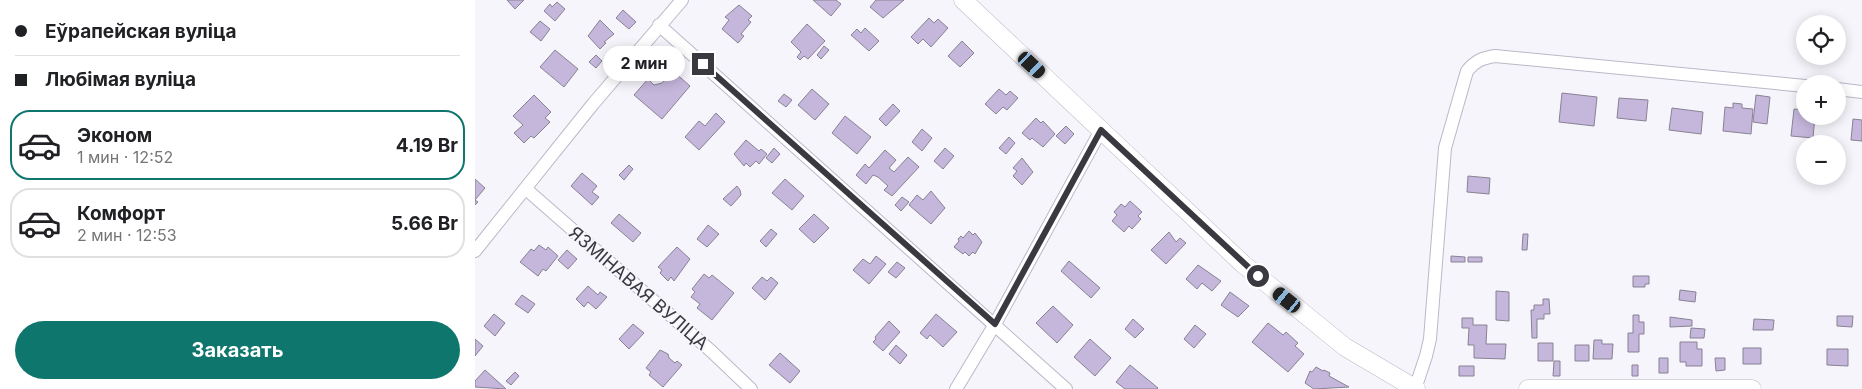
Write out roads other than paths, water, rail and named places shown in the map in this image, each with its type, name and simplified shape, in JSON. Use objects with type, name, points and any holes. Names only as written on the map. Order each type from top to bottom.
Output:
[{"type":"street","points":[[475,251],[593,104],[682,0]]},
{"type":"street","points":[[963,0],[1243,264],[1345,347],[1415,389],[1430,339],[1445,148],[1467,71],[1474,62],[1495,56],[1796,85]]},
{"type":"street","points":[[659,25],[1066,389]]},
{"type":"street","points":[[1846,90],[1862,92]]},
{"type":"street","points":[[956,389],[995,324],[1101,130]]},
{"type":"street","name":"ЯЗМІНАВАЯ ВУЛІЦА","points":[[526,189],[711,351],[751,389]]},
{"type":"street","points":[[1529,389],[1752,389]]}]
